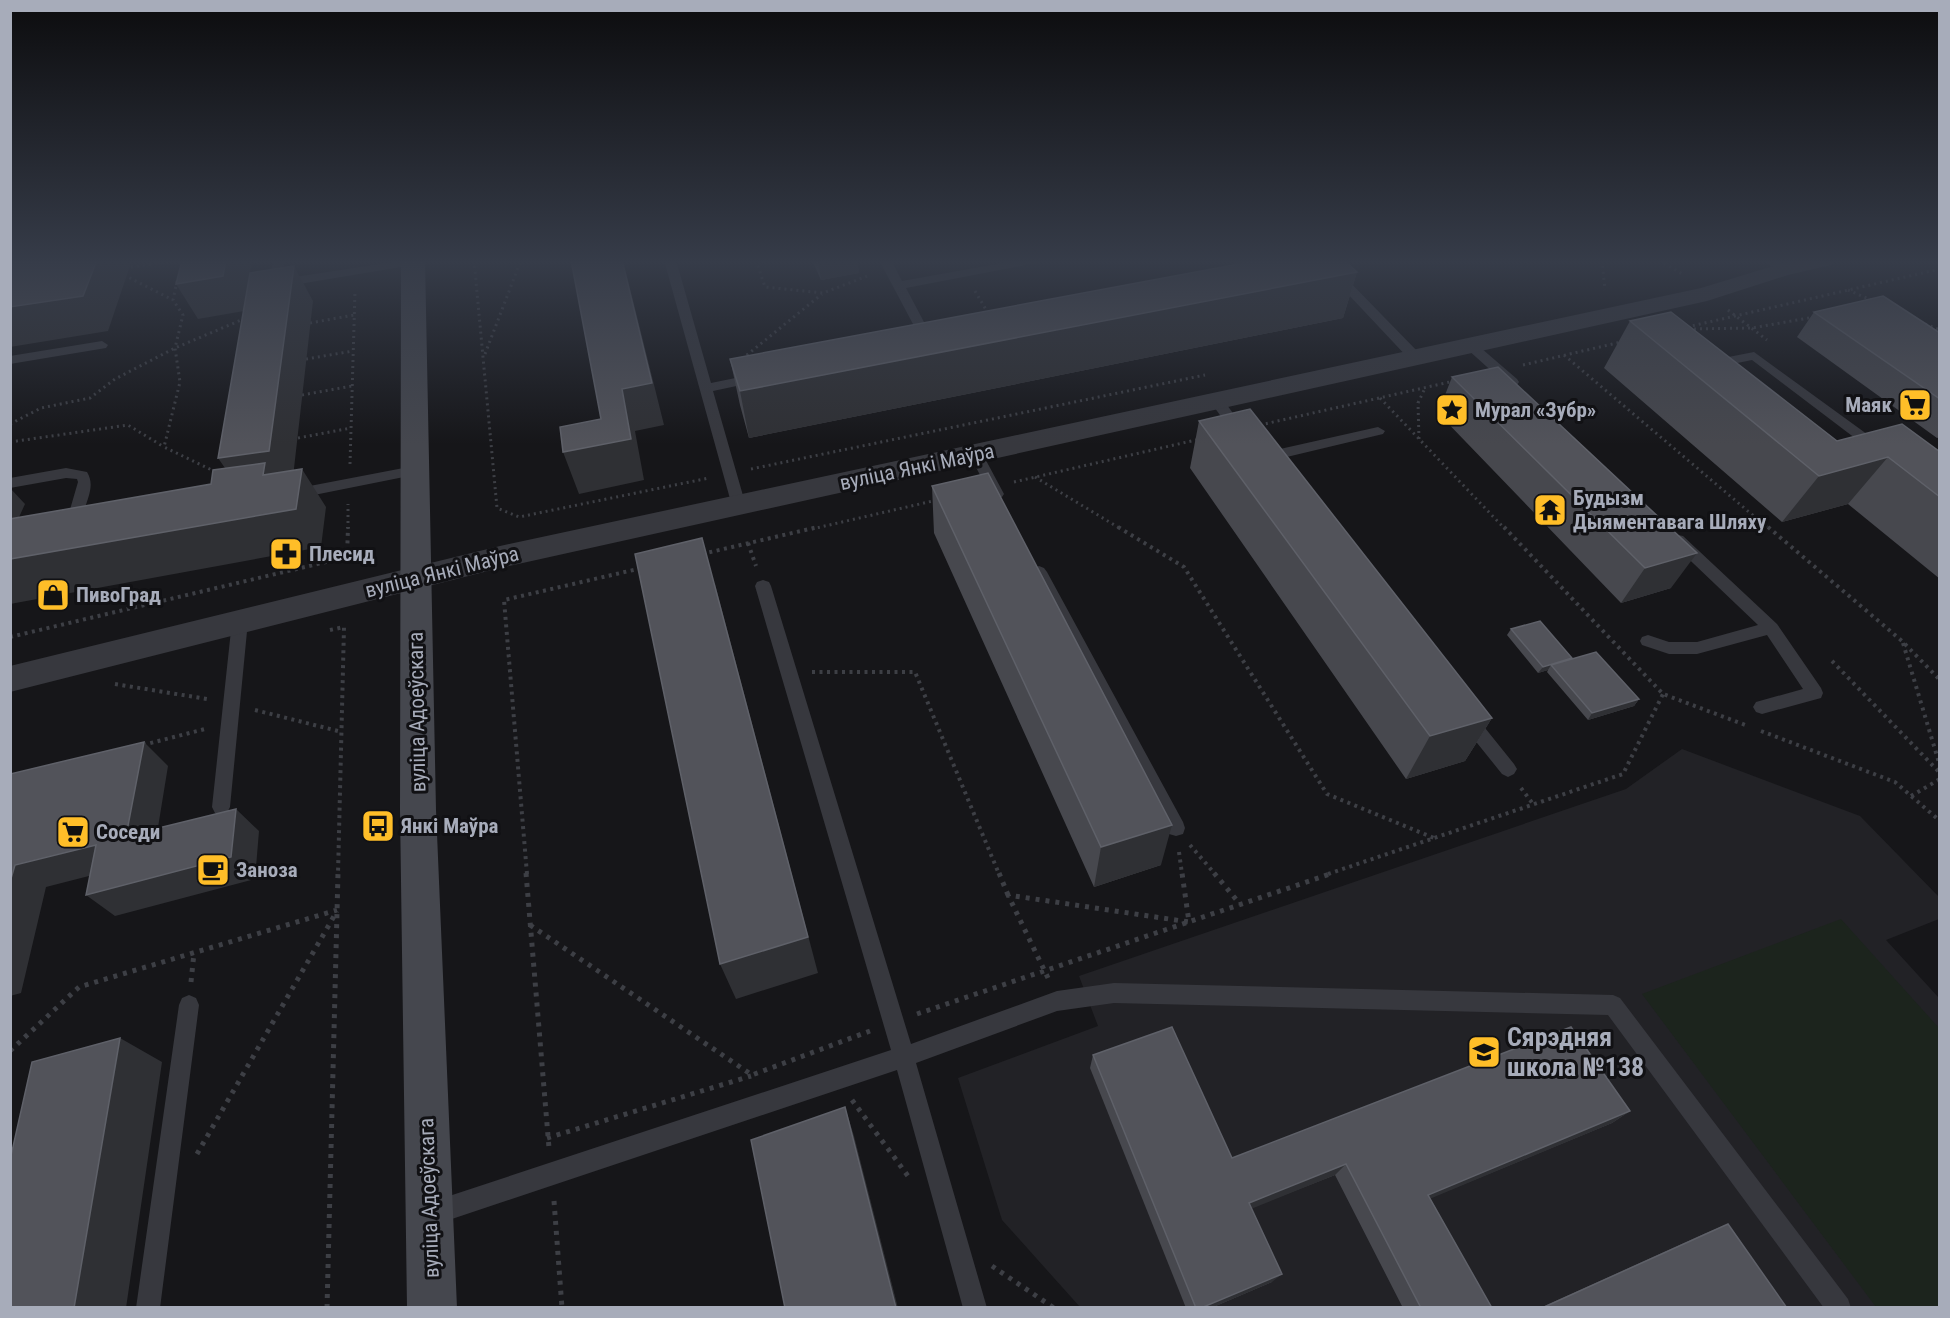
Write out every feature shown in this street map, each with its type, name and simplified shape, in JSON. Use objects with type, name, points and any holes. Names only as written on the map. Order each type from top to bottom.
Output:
[{"type":"main road","name":"вуліца Адоеўскага","points":[[413,322],[418,810],[432,1308]]},
{"type":"street","name":"вуліца Янкі Маўра","points":[[10,679],[500,557],[1470,345],[1610,322]]},
{"type":"lane","points":[[687,322],[739,506]]},
{"type":"lane","points":[[918,322],[929,344]]},
{"type":"lane","points":[[1381,322],[1415,357]]},
{"type":"lane","points":[[10,360],[102,345]]},
{"type":"lane","points":[[1470,345],[1522,392]]},
{"type":"lane","points":[[1700,367],[1754,356],[1882,452],[1857,453]]},
{"type":"lane","points":[[706,388],[764,376]]},
{"type":"lane","points":[[1217,401],[1275,476]]},
{"type":"lane","points":[[1260,458],[1378,431]]},
{"type":"lane","points":[[976,454],[1005,507]]},
{"type":"lane","points":[[282,496],[414,471]]},
{"type":"lane","points":[[10,483],[66,473],[82,475],[85,482],[76,513],[86,521],[103,522]]},
{"type":"lane","points":[[1668,531],[1771,628],[1815,693],[1762,707]]},
{"type":"lane","points":[[1032,559],[1176,828]]},
{"type":"lane","points":[[763,586],[904,1057],[975,1308]]},
{"type":"lane","points":[[221,807],[240,621]]},
{"type":"lane","points":[[1648,642],[1669,648],[1697,648],[1771,628]]},
{"type":"lane","points":[[1457,705],[1508,769]]},
{"type":"lane","points":[[429,1215],[552,1172],[904,1057],[1057,1000],[1114,993],[1613,1005],[1839,1308]]},
{"type":"lane","points":[[148,1308],[189,1005]]},
{"type":"path","points":[[164,447],[180,382],[175,348],[181,322]]},
{"type":"path","points":[[10,424],[41,408],[90,398],[115,379],[175,348],[237,322]]},
{"type":"path","points":[[310,323],[318,322]]},
{"type":"path","points":[[10,637],[347,557],[354,322]]},
{"type":"path","points":[[480,322],[497,508],[519,517],[1205,375]]},
{"type":"path","points":[[484,355],[497,322]]},
{"type":"path","points":[[706,388],[788,322]]},
{"type":"path","points":[[1743,322],[1752,328]]},
{"type":"path","points":[[1679,329],[1752,328],[1786,322]]},
{"type":"path","points":[[1920,322],[1940,330]]},
{"type":"path","points":[[306,359],[353,351]]},
{"type":"path","points":[[1564,355],[1902,641],[1940,680]]},
{"type":"path","points":[[302,395],[352,386]]},
{"type":"path","points":[[1419,439],[1418,403],[1425,387]]},
{"type":"path","points":[[10,442],[128,426],[164,447],[228,477]]},
{"type":"path","points":[[298,438],[351,428]]},
{"type":"path","points":[[1035,477],[1184,567],[1327,795],[1435,838]]},
{"type":"path","points":[[748,543],[752,556]]},
{"type":"path","points":[[504,600],[562,1308]]},
{"type":"path","points":[[327,1308],[344,627]]},
{"type":"path","points":[[1902,641],[1940,766]]},
{"type":"path","points":[[1832,661],[1940,773]]},
{"type":"path","points":[[789,672],[915,672],[1008,895],[1057,1000]]},
{"type":"path","points":[[547,1138],[752,1075],[892,1023],[1623,774],[1662,694]]},
{"type":"path","points":[[137,747],[229,722]]},
{"type":"path","points":[[1911,796],[1940,779]]},
{"type":"path","points":[[1176,828],[1240,904]]},
{"type":"path","points":[[1176,828],[1189,922]]},
{"type":"path","points":[[1008,895],[1189,922]]},
{"type":"path","points":[[10,1051],[79,987],[337,910]]},
{"type":"path","points":[[195,1157],[337,910]]},
{"type":"path","points":[[530,924],[752,1075]]},
{"type":"shaded area","name":"Сярэдняя школа №138","points":[[1682,749],[1860,816],[1939,897],[1939,919],[1886,940],[1939,998],[1939,1307],[1080,1307],[1002,1220],[958,1078],[1098,1026],[1079,976],[1626,789]]},
{"type":"shaded area","points":[[1841,919],[1939,1028],[1939,1307],[1876,1307],[1642,994]]},
{"type":"building","points":[[242,322],[286,322],[269,451],[218,458]]},
{"type":"building","points":[[583,322],[637,322],[652,383],[622,389],[631,439],[563,452],[560,427],[601,419]]},
{"type":"building","points":[[931,322],[1100,322],[740,391],[730,359]]},
{"type":"building","points":[[1631,322],[1683,322],[1837,441],[1902,424],[1940,452],[1940,497],[1888,457],[1819,476]]},
{"type":"building","points":[[1828,322],[1922,322],[1940,333],[1940,399]]},
{"type":"building","points":[[1498,367],[1697,553],[1645,568],[1452,377]]},
{"type":"building","points":[[1250,409],[1492,718],[1430,736],[1199,421]]},
{"type":"building","points":[[265,463],[263,475],[302,469],[296,509],[10,559],[10,519],[211,484],[213,470]]},
{"type":"building","points":[[988,473],[1172,825],[1101,847],[932,486]]},
{"type":"building","points":[[702,538],[808,937],[720,964],[635,554]]},
{"type":"building","points":[[1540,621],[1572,658],[1543,667],[1511,629]]},
{"type":"building","points":[[1596,652],[1639,699],[1592,713],[1551,665]]},
{"type":"building","points":[[144,742],[126,836],[236,809],[231,857],[86,895],[96,845],[15,865],[10,882],[10,774]]},
{"type":"building","points":[[1172,1027],[1232,1158],[1571,1027],[1630,1111],[1428,1195],[1492,1308],[1421,1308],[1346,1164],[1249,1203],[1282,1274],[1201,1308],[1196,1308],[1093,1055]]},
{"type":"building","points":[[120,1038],[74,1308],[10,1308],[10,1160],[32,1062]]},
{"type":"building","points":[[845,1107],[896,1308],[785,1308],[751,1140]]},
{"type":"building","points":[[1728,1224],[1787,1308],[1542,1308]]},
{"type":"place","name":"Маяк","points":[[1915,405]]},
{"type":"place","name":"Мурал «Зубр»","points":[[1452,410]]},
{"type":"place","name":"Будызм Дыяментавага Шляху","points":[[1550,510]]},
{"type":"place","name":"Плесид","points":[[286,554]]},
{"type":"place","name":"ПивоГрад","points":[[53,595]]},
{"type":"place","name":"Янкі Маўра","points":[[378,826]]},
{"type":"place","name":"Соседи","points":[[73,832]]},
{"type":"place","name":"Заноза","points":[[213,870]]},
{"type":"place","name":"Сярэдняя школа №138","points":[[1484,1052]]}]
